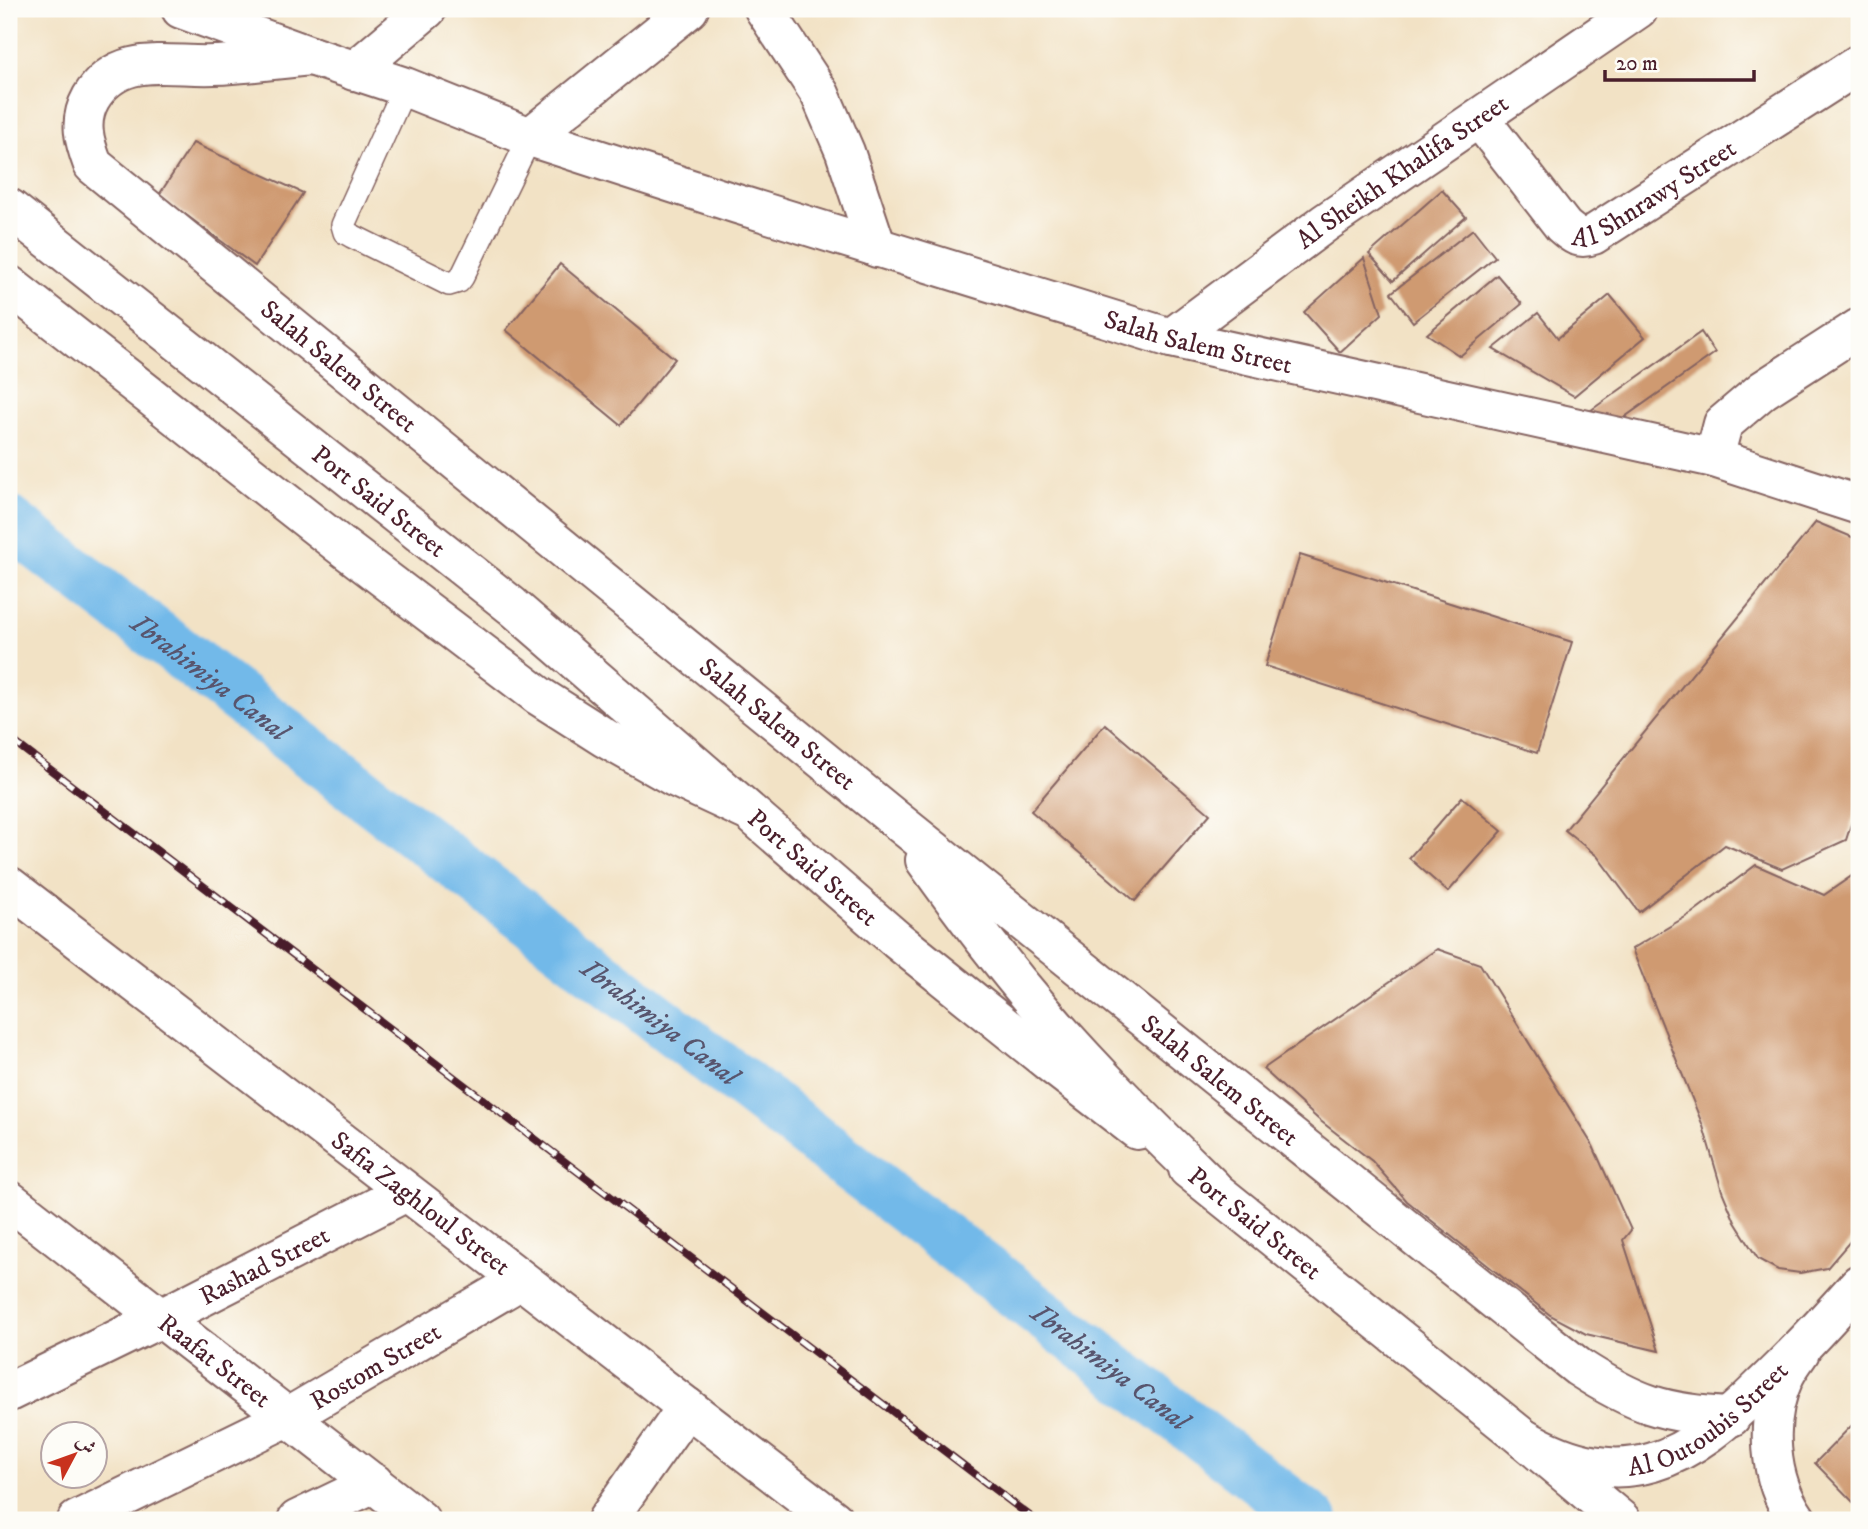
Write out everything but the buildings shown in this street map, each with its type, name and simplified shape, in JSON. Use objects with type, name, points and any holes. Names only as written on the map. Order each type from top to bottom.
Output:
[{"type":"main road","points":[[354,71],[427,9]]},
{"type":"main road","points":[[530,137],[689,9]]},
{"type":"main road","points":[[764,9],[820,94],[845,152],[877,248]]},
{"type":"main road","name":"Al Sheikh Khalifa Street","points":[[1171,338],[1325,223],[1638,9]]},
{"type":"main road","name":"Salah Salem Street","points":[[190,10],[311,56],[405,87],[530,137],[1171,338],[1714,458],[1859,505]]},
{"type":"main road","name":"Salah Salem Street","points":[[311,56],[234,65],[152,64],[123,68],[100,83],[85,109],[82,138],[93,165],[895,819],[1578,1367],[1612,1390],[1650,1407],[1690,1416],[1731,1417]]},
{"type":"main road","name":"Al Shnrawy Street","points":[[1479,118],[1563,226],[1583,239],[1859,64]]},
{"type":"main road","name":"Port Said Street","points":[[9,208],[512,606],[745,810],[929,965],[1054,1066],[1213,1188],[1621,1520]]},
{"type":"main road","points":[[9,285],[340,545],[539,696],[674,777],[745,810]]},
{"type":"main road","points":[[1714,458],[1723,424],[1763,390],[1859,328]]},
{"type":"main road","points":[[895,819],[966,918],[1043,1013],[1126,1103],[1213,1188]]},
{"type":"main road","name":"Safia Zaghloul Street","points":[[9,887],[834,1520]]},
{"type":"main road","name":"Rashad Street","points":[[9,1392],[161,1318],[406,1192]]},
{"type":"main road","name":"Raafat Street","points":[[9,1200],[420,1520]]},
{"type":"main road","name":"Rostom Street","points":[[77,1520],[288,1417],[521,1280]]},
{"type":"main road","name":"Al Outoubis Street","points":[[1523,1438],[1551,1454],[1582,1464],[1614,1468],[1646,1465],[1677,1454],[1731,1417],[1803,1346],[1859,1284]]},
{"type":"main road","points":[[1797,1520],[1790,1510],[1777,1477],[1771,1443],[1774,1408],[1785,1375],[1803,1346]]},
{"type":"main road","points":[[607,1520],[687,1407]]},
{"type":"main road","points":[[297,1520],[374,1483]]},
{"type":"lane","points":[[405,87],[343,225],[345,232],[352,236],[449,284],[462,277],[530,137]]},
{"type":"waterway","name":"Ibrahimiya Canal","points":[[9,522],[1312,1520]]},
{"type":"railway","points":[[9,738],[1035,1520]]}]
